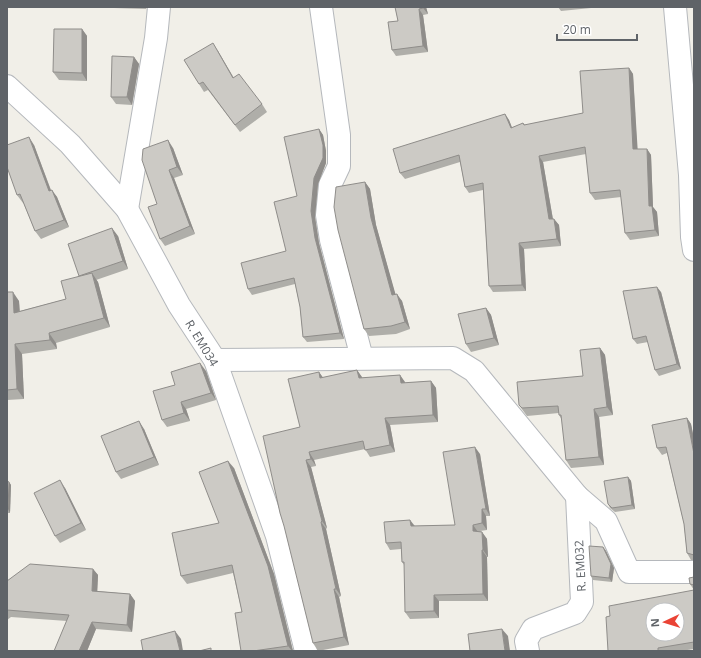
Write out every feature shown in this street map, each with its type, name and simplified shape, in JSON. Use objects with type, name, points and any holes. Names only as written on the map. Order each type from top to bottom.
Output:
[{"type":"street","points":[[127,209],[156,38],[159,7]]},
{"type":"street","points":[[321,7],[339,135],[339,166],[330,185],[327,215],[331,240],[362,358]]},
{"type":"street","points":[[675,7],[694,250]]},
{"type":"street","name":"R. EM034","points":[[7,86],[70,144],[127,209],[179,305],[215,360],[277,536],[306,651]]},
{"type":"street","points":[[215,360],[453,358],[474,371],[577,496],[606,521],[628,572],[694,572]]},
{"type":"street","name":"R. EM032","points":[[528,651],[526,641],[533,629],[575,613],[582,602],[577,496]]},
{"type":"building","points":[[395,7],[423,7],[419,9],[423,46],[392,50],[388,22],[398,21]]},
{"type":"building","points":[[54,29],[82,29],[82,73],[53,72]]},
{"type":"building","points":[[213,43],[233,78],[239,74],[262,104],[235,125],[203,82],[199,84],[184,60]]},
{"type":"building","points":[[112,56],[134,57],[127,97],[111,97]]},
{"type":"building","points":[[629,68],[633,149],[647,149],[649,206],[652,206],[655,230],[625,233],[620,190],[590,193],[585,147],[539,156],[549,219],[554,219],[557,239],[519,243],[522,285],[489,286],[483,183],[465,187],[459,155],[400,173],[393,149],[505,114],[511,128],[523,123],[524,125],[583,113],[580,71]]},
{"type":"building","points":[[319,129],[323,145],[323,158],[314,178],[311,211],[315,238],[340,333],[303,337],[300,307],[294,278],[248,289],[241,263],[286,251],[274,202],[297,196],[284,137]]},
{"type":"building","points":[[29,137],[49,191],[52,190],[64,220],[35,231],[20,194],[17,195],[7,167],[7,145]]},
{"type":"building","points":[[168,140],[177,167],[169,170],[190,226],[160,239],[148,207],[157,204],[142,160],[143,149]]},
{"type":"building","points":[[365,182],[371,218],[392,295],[397,294],[405,322],[391,326],[364,329],[338,230],[334,207],[336,187]]},
{"type":"building","points":[[112,228],[123,261],[79,276],[68,244]]},
{"type":"building","points":[[92,273],[104,318],[49,333],[50,340],[15,344],[17,389],[7,390],[7,292],[13,292],[14,313],[66,299],[61,281]]},
{"type":"building","points":[[657,287],[677,364],[655,370],[646,336],[633,339],[623,291]]},
{"type":"building","points":[[486,308],[494,338],[466,344],[458,314]]},
{"type":"building","points":[[600,348],[607,407],[594,409],[599,457],[566,460],[561,415],[559,415],[558,406],[522,408],[519,405],[517,382],[583,376],[580,350]]},
{"type":"building","points":[[200,363],[211,393],[181,402],[184,413],[162,420],[153,391],[175,385],[171,372]]},
{"type":"building","points":[[357,370],[359,378],[400,375],[401,383],[431,381],[433,415],[385,418],[390,445],[365,450],[363,441],[309,452],[311,459],[306,460],[322,521],[344,637],[313,643],[280,513],[263,436],[300,427],[288,379],[319,372],[320,378]]},
{"type":"building","points":[[687,418],[694,454],[694,555],[687,553],[684,524],[666,447],[657,448],[652,425]]},
{"type":"building","points":[[139,421],[154,457],[116,472],[101,436]]},
{"type":"building","points":[[475,447],[486,509],[482,509],[482,523],[473,525],[473,531],[482,532],[483,594],[434,595],[434,611],[405,612],[404,562],[402,562],[401,542],[386,543],[384,522],[410,520],[411,526],[455,525],[443,452]]},
{"type":"building","points":[[228,461],[268,566],[288,646],[253,651],[241,651],[235,613],[242,612],[232,565],[181,576],[172,533],[219,523],[199,472]]},
{"type":"building","points":[[628,477],[632,505],[612,508],[608,504],[604,481]]},
{"type":"building","points":[[60,480],[81,523],[55,536],[34,493]]},
{"type":"building","points":[[7,481],[9,482],[8,509],[7,509]]},
{"type":"building","points":[[589,546],[603,547],[611,564],[609,578],[591,576]]},
{"type":"building","points":[[30,564],[93,569],[92,591],[130,594],[127,625],[92,622],[79,651],[54,651],[69,615],[7,610],[7,581]]},
{"type":"building","points":[[694,577],[694,585],[690,584],[689,578]]},
{"type":"building","points":[[694,590],[694,642],[658,648],[658,651],[608,651],[606,617],[610,616],[609,606]]},
{"type":"building","points":[[502,629],[505,651],[470,651],[468,634]]},
{"type":"building","points":[[175,631],[180,651],[143,651],[141,640]]},
{"type":"building","points":[[211,648],[211,651],[199,651]]}]
